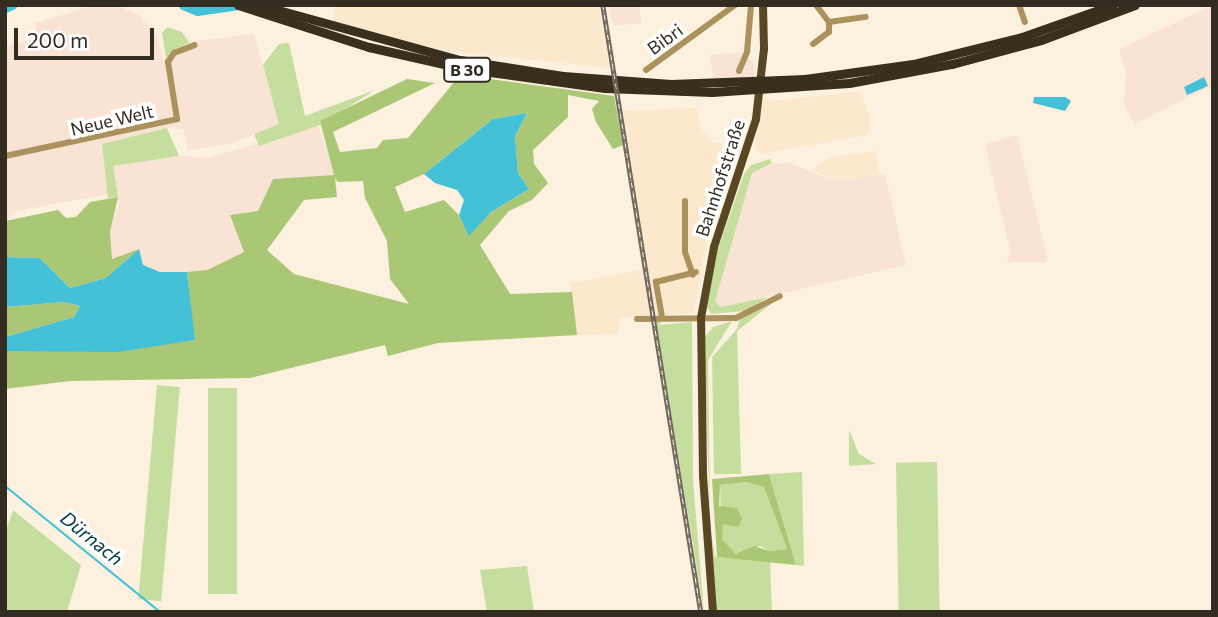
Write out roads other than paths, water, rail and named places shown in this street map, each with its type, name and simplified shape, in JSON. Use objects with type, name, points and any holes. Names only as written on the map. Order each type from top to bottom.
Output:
[{"type":"highway","name":"B 30","points":[[238,5],[259,8],[333,33],[460,60],[605,84],[748,87],[918,71],[1024,41],[1135,5]]},
{"type":"highway","name":"B 30","points":[[1040,36],[1113,5]]},
{"type":"main road","name":"Bahnhofstraße","points":[[713,612],[703,475],[701,318],[714,247],[756,119],[764,49],[763,5]]},
{"type":"street","name":"Bibri","points":[[646,71],[735,5]]},
{"type":"street","points":[[739,71],[747,52],[751,5]]},
{"type":"street","points":[[813,44],[829,32],[829,22],[816,5]]},
{"type":"street","points":[[1019,5],[1025,22]]},
{"type":"street","points":[[829,22],[866,17]]},
{"type":"street","name":"Neue Welt","points":[[5,156],[177,119],[168,62],[174,53],[195,45]]},
{"type":"street","points":[[662,317],[656,282],[695,274],[685,252],[685,201]]},
{"type":"street","points":[[637,319],[736,318],[780,296]]},
{"type":"water","points":[[1204,77],[1208,86],[1187,95],[1184,87]]},
{"type":"water","points":[[1034,97],[1065,97],[1071,101],[1065,111],[1033,103]]},
{"type":"water","points":[[527,113],[515,136],[518,173],[529,189],[491,212],[469,236],[459,215],[464,200],[457,190],[435,183],[424,174],[493,119]]},
{"type":"water","points":[[139,249],[143,265],[160,272],[187,272],[195,340],[118,352],[5,351],[5,337],[74,317],[80,306],[64,302],[5,307],[5,257],[40,258],[70,288],[106,278]]},
{"type":"waterway","points":[[5,8],[12,5]]},
{"type":"waterway","points":[[183,5],[197,11],[239,5]]},
{"type":"waterway","name":"Dürnach","points":[[5,486],[160,612]]},
{"type":"railway","points":[[603,5],[701,612]]}]
